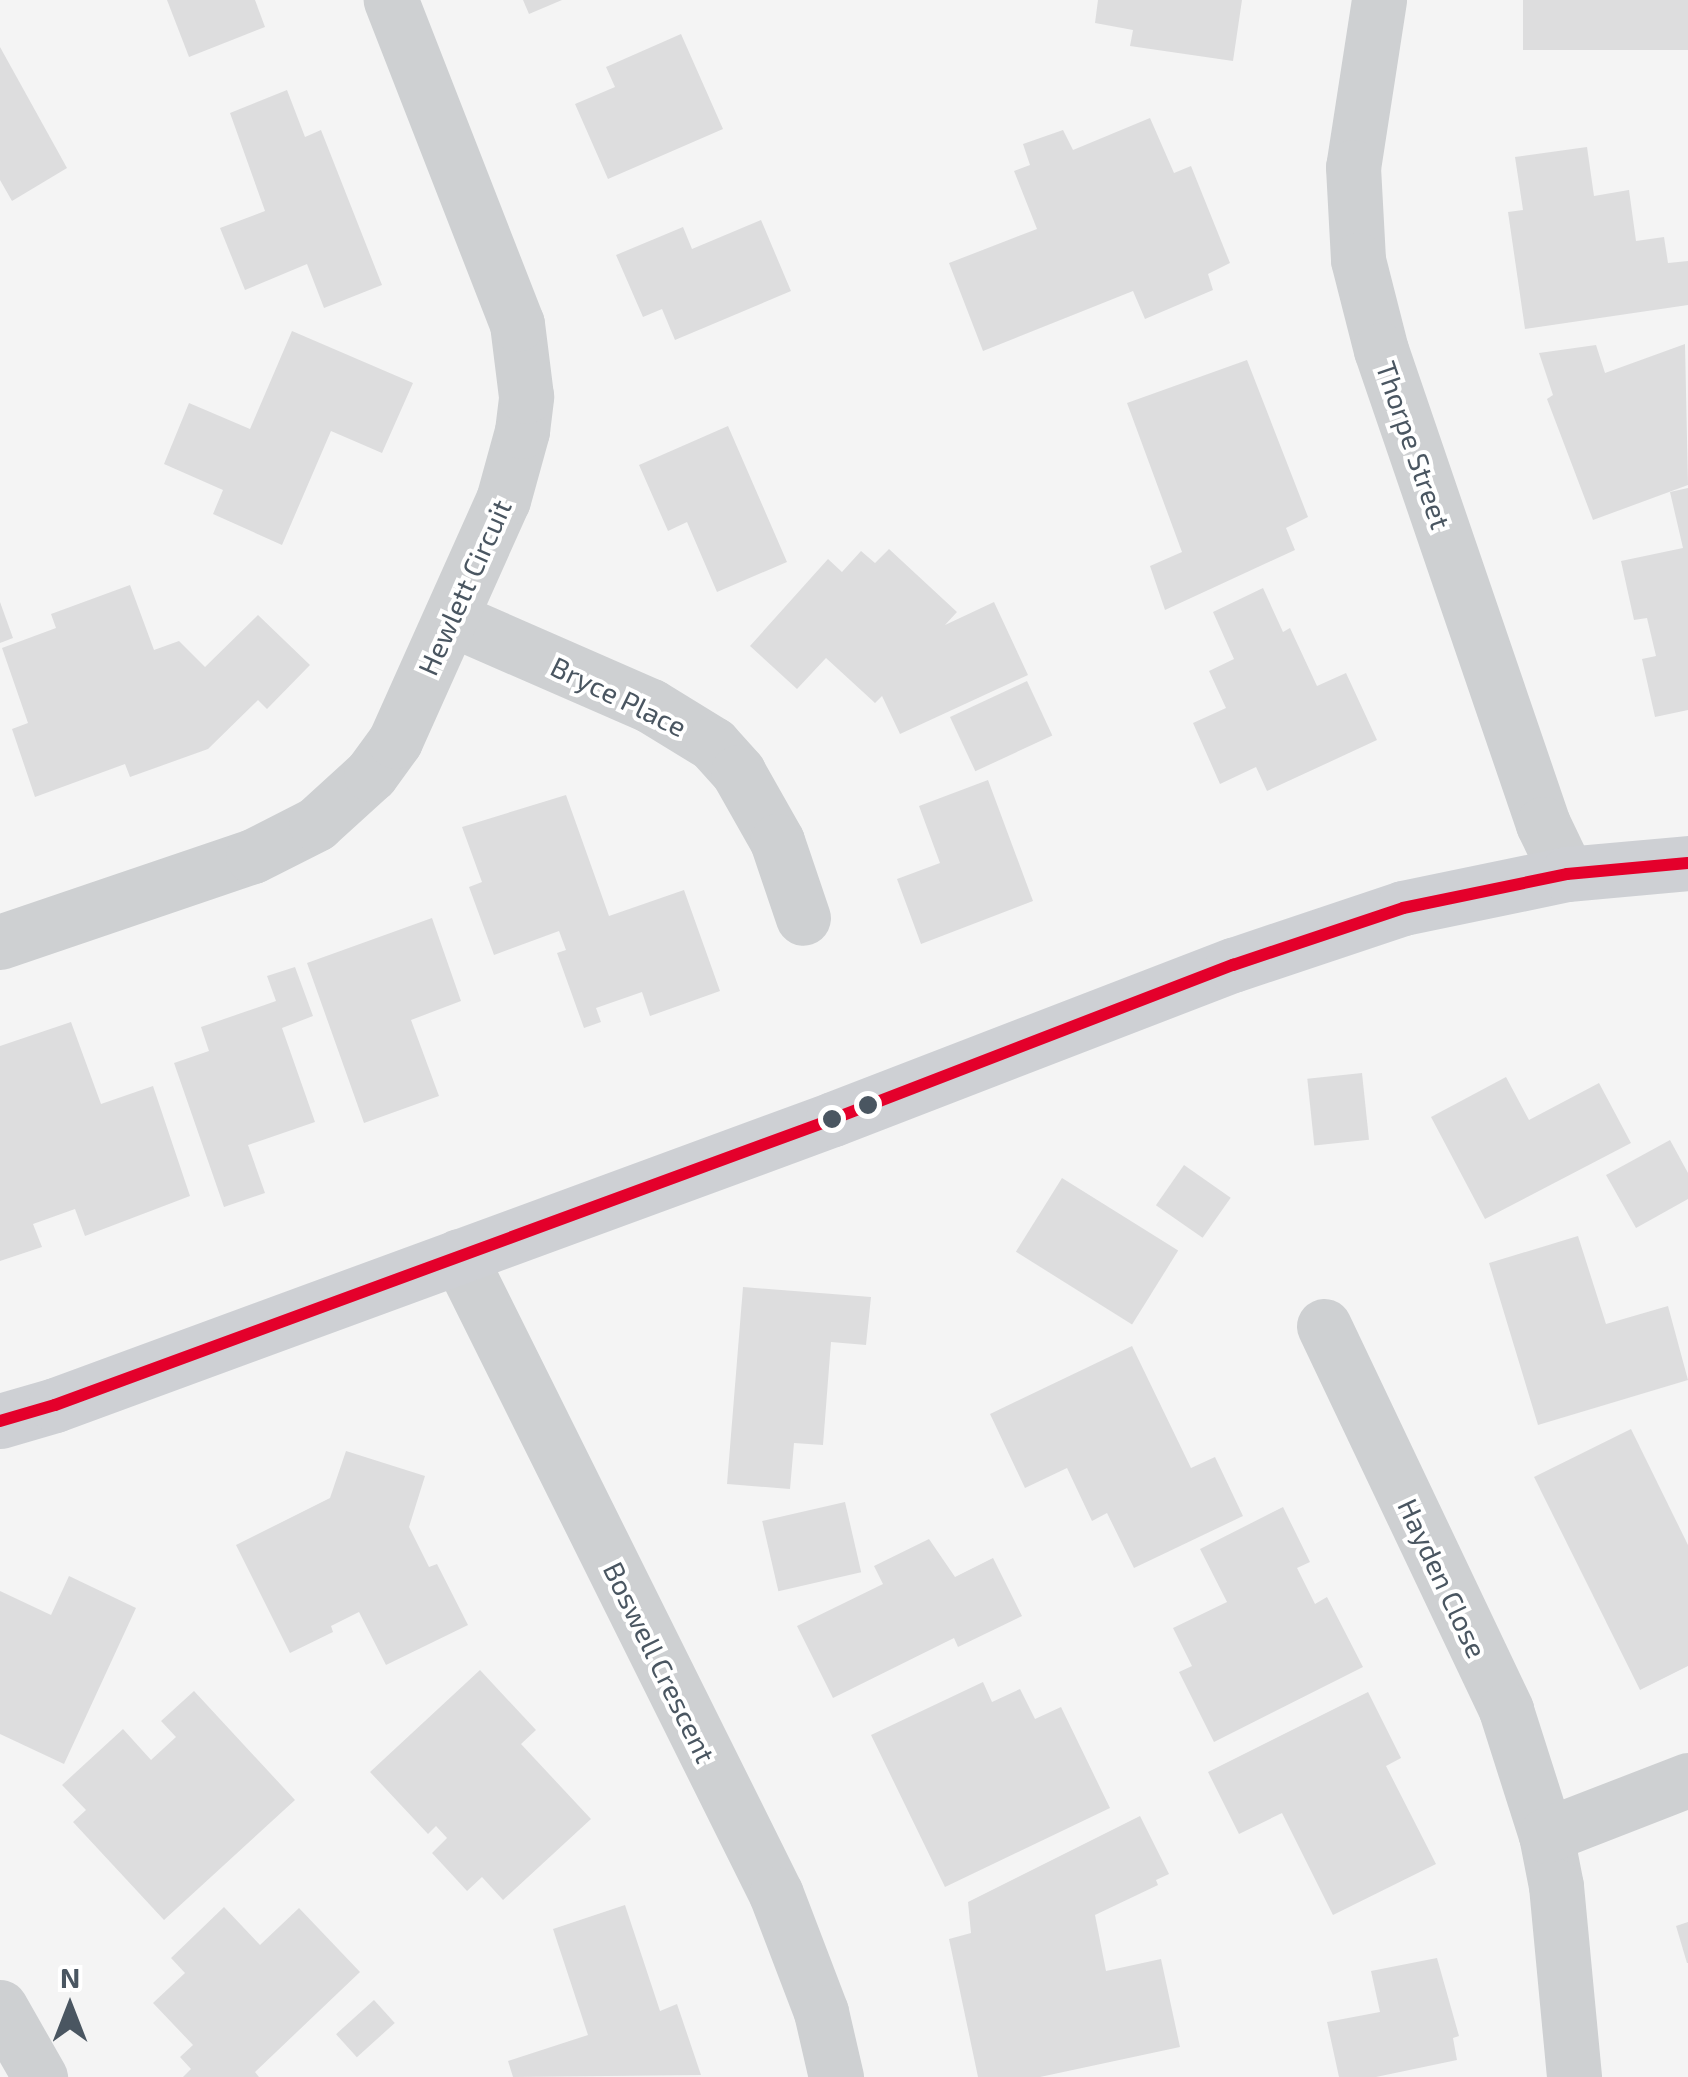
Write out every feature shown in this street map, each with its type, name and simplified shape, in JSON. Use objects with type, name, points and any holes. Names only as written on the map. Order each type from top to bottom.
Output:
[{"type":"street","name":"Hewlett Circuit","points":[[0,942],[253,856],[316,824],[371,774],[394,741],[503,500],[522,432],[526,396],[518,324],[391,0]]},
{"type":"street","name":"Thorpe Street","points":[[1379,0],[1353,167],[1358,260],[1381,350],[1543,824],[1568,874]]},
{"type":"street","name":"Bryce Place","points":[[452,619],[651,706],[713,744],[738,772],[777,841],[803,918]]},
{"type":"street","points":[[0,1421],[459,1256],[1234,965],[1403,908],[1568,874],[1688,863]]},
{"type":"street","name":"Boswell Crescent","points":[[459,1256],[776,1894],[821,2012],[836,2077]]},
{"type":"street","name":"Hayden Close","points":[[1324,1326],[1506,1710],[1546,1836],[1568,1987],[1574,2077]]},
{"type":"street","points":[[1546,1836],[1688,1780]]},
{"type":"street","points":[[0,2007],[40,2077]]},
{"type":"building","points":[[167,0],[255,0],[265,27],[189,57]]},
{"type":"building","points":[[523,0],[562,0],[529,14]]},
{"type":"building","points":[[1098,0],[1242,0],[1233,61],[1130,46],[1133,30],[1095,23]]},
{"type":"building","points":[[1523,0],[1688,0],[1688,50],[1523,50]]},
{"type":"building","points":[[681,34],[723,129],[608,179],[575,104],[615,87],[606,67]]},
{"type":"building","points":[[0,47],[67,168],[12,201],[0,180]]},
{"type":"building","points":[[287,90],[305,137],[321,130],[382,285],[324,308],[307,264],[245,290],[220,228],[265,211],[230,113]]},
{"type":"building","points":[[1150,118],[1174,173],[1191,166],[1230,263],[1208,274],[1213,290],[1145,319],[1133,291],[983,351],[949,263],[1037,229],[1014,171],[1030,165],[1023,144],[1063,130],[1073,150]]},
{"type":"building","points":[[1587,147],[1594,196],[1629,190],[1636,241],[1664,237],[1668,263],[1688,261],[1688,305],[1525,329],[1508,212],[1523,210],[1515,157]]},
{"type":"building","points":[[761,220],[791,291],[675,340],[662,309],[643,317],[616,255],[683,227],[692,249]]},
{"type":"building","points":[[292,331],[413,383],[382,453],[331,431],[282,545],[213,514],[223,490],[164,464],[189,403],[250,429]]},
{"type":"building","points":[[1685,344],[1688,485],[1593,520],[1547,399],[1553,395],[1539,353],[1596,345],[1605,373]]},
{"type":"building","points":[[1247,360],[1308,517],[1286,528],[1295,550],[1165,610],[1150,566],[1182,552],[1127,403]]},
{"type":"building","points":[[728,426],[787,562],[717,592],[687,522],[668,531],[639,465]]},
{"type":"building","points":[[1688,488],[1688,710],[1655,717],[1642,659],[1656,656],[1647,618],[1634,620],[1621,561],[1683,548],[1670,492]]},
{"type":"building","points":[[889,549],[957,612],[945,625],[994,602],[1028,675],[900,734],[882,696],[875,703],[826,658],[797,689],[750,646],[828,559],[842,572],[861,551],[875,563]]},
{"type":"building","points":[[130,585],[154,650],[179,641],[205,667],[258,615],[310,665],[267,709],[258,700],[208,749],[130,777],[125,764],[35,797],[12,729],[28,723],[2,648],[56,628],[51,614]]},
{"type":"building","points":[[1263,588],[1283,632],[1290,628],[1317,686],[1346,673],[1377,740],[1267,791],[1256,767],[1220,784],[1193,723],[1226,708],[1209,671],[1234,659],[1213,612]]},
{"type":"building","points":[[0,602],[13,638],[0,643]]},
{"type":"building","points":[[1027,681],[1052,735],[975,771],[950,717]]},
{"type":"building","points":[[988,780],[1033,901],[921,944],[897,879],[940,863],[919,806]]},
{"type":"building","points":[[566,795],[609,916],[684,890],[720,991],[650,1016],[642,992],[596,1008],[601,1022],[584,1028],[557,953],[566,950],[559,931],[494,955],[469,887],[482,882],[462,827]]},
{"type":"building","points":[[432,918],[461,1001],[411,1020],[439,1096],[364,1123],[307,963]]},
{"type":"building","points":[[295,967],[313,1016],[282,1028],[315,1122],[248,1145],[265,1193],[224,1207],[174,1063],[209,1051],[201,1027],[276,1001],[267,976]]},
{"type":"building","points":[[71,1022],[101,1104],[153,1086],[190,1196],[85,1236],[75,1209],[33,1224],[42,1247],[0,1261],[0,1046]]},
{"type":"building","points":[[1362,1073],[1369,1140],[1314,1145],[1307,1079]]},
{"type":"building","points":[[1506,1077],[1529,1120],[1599,1083],[1631,1143],[1485,1219],[1431,1117]]},
{"type":"building","points":[[1670,1140],[1688,1173],[1688,1199],[1636,1228],[1606,1175]]},
{"type":"building","points":[[1184,1165],[1231,1198],[1203,1238],[1156,1205]]},
{"type":"building","points":[[1062,1178],[1178,1251],[1132,1324],[1016,1252]]},
{"type":"building","points":[[1578,1236],[1606,1324],[1668,1306],[1688,1380],[1538,1425],[1489,1263]]},
{"type":"building","points":[[743,1287],[871,1297],[866,1345],[831,1342],[823,1445],[794,1443],[790,1489],[727,1484]]},
{"type":"building","points":[[1132,1346],[1191,1468],[1215,1457],[1243,1516],[1134,1568],[1107,1513],[1092,1521],[1067,1468],[1025,1488],[990,1414]]},
{"type":"building","points":[[1631,1429],[1688,1545],[1688,1666],[1640,1690],[1534,1477]]},
{"type":"building","points":[[346,1451],[425,1476],[409,1527],[429,1567],[437,1564],[468,1625],[386,1665],[359,1612],[331,1626],[333,1632],[290,1653],[236,1545],[330,1498]]},
{"type":"building","points":[[845,1502],[861,1572],[778,1591],[762,1521]]},
{"type":"building","points":[[1283,1507],[1310,1562],[1297,1568],[1315,1604],[1327,1597],[1363,1667],[1214,1742],[1179,1672],[1192,1666],[1173,1628],[1227,1602],[1200,1549]]},
{"type":"building","points":[[929,1539],[955,1577],[993,1558],[1022,1616],[958,1647],[954,1638],[833,1698],[797,1626],[883,1584],[874,1566]]},
{"type":"building","points":[[69,1576],[136,1608],[64,1764],[0,1734],[0,1591],[51,1615]]},
{"type":"building","points":[[480,1670],[536,1730],[521,1744],[591,1819],[503,1900],[482,1877],[467,1891],[432,1853],[447,1838],[436,1826],[428,1834],[370,1772]]},
{"type":"building","points":[[983,1682],[992,1702],[1020,1689],[1035,1719],[1061,1707],[1110,1808],[945,1887],[871,1735]]},
{"type":"building","points":[[194,1691],[295,1800],[164,1920],[73,1822],[86,1810],[62,1785],[123,1729],[151,1760],[176,1737],[161,1721]]},
{"type":"building","points":[[1368,1692],[1401,1758],[1386,1766],[1436,1864],[1333,1915],[1282,1813],[1239,1834],[1208,1772]]},
{"type":"building","points":[[1140,1816],[1169,1874],[1156,1880],[1158,1885],[1095,1915],[1106,1971],[1161,1959],[1180,2047],[1040,2077],[978,2077],[949,1939],[971,1933],[968,1902]]},
{"type":"building","points":[[625,1905],[660,2011],[677,2004],[701,2075],[513,2077],[508,2061],[588,2035],[553,1929]]},
{"type":"building","points":[[224,1907],[260,1945],[299,1908],[360,1972],[255,2072],[259,2077],[183,2077],[191,2069],[180,2057],[193,2045],[153,2003],[185,1973],[171,1958]]},
{"type":"building","points":[[1688,1922],[1688,1963],[1687,1963],[1676,1926]]},
{"type":"building","points":[[1437,1958],[1459,2036],[1453,2038],[1457,2060],[1376,2077],[1339,2077],[1327,2022],[1380,2012],[1371,1971]]},
{"type":"building","points":[[374,2000],[395,2023],[357,2057],[336,2034]]},
{"type":"transit line","points":[[0,1421],[55,1405],[833,1119],[1233,965],[1403,908],[1567,874],[1688,863]]}]
